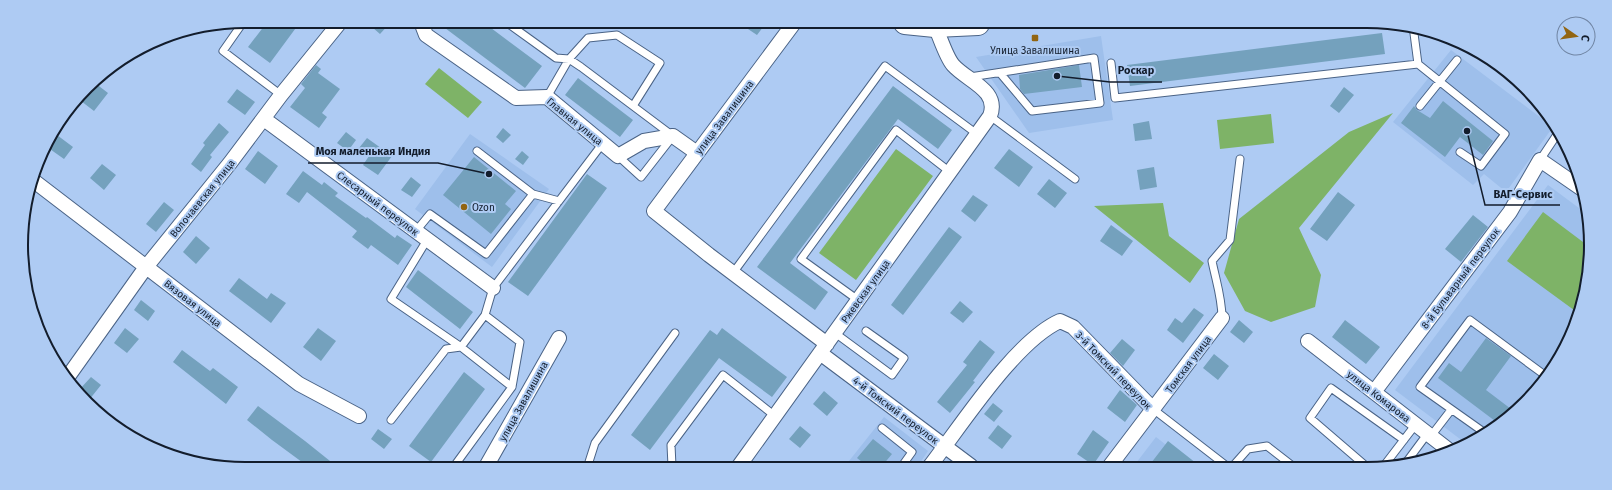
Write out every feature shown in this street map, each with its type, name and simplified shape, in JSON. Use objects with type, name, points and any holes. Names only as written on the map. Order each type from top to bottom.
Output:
[{"type":"street","name":"Волочаевская улица","points":[[70,373],[146,267],[230,163],[281,95],[335,28]]},
{"type":"street","name":"Главная улица","points":[[423,28],[426,35],[516,98],[547,96],[618,156]]},
{"type":"street","name":"улица Завалишина","points":[[654,211],[790,28]]},
{"type":"street","points":[[933,28],[953,65],[969,77],[991,98],[993,108],[990,116]]},
{"type":"street","name":"Ржевская улица","points":[[743,462],[990,116]]},
{"type":"street","name":"Слесарный переулок","points":[[264,118],[493,288]]},
{"type":"street","points":[[618,156],[644,141],[673,136],[697,153]]},
{"type":"street","points":[[1540,160],[1575,184]]},
{"type":"street","name":"8-й Бульварный переулок","points":[[1374,392],[1510,212],[1540,160]]},
{"type":"street","name":"Вязовая улица","points":[[37,183],[299,384],[359,416]]},
{"type":"street","name":"4-й Томский переулок","points":[[654,211],[733,273],[827,343],[945,446],[966,462]]},
{"type":"street","name":"Томская улица","points":[[1112,462],[1222,318]]},
{"type":"street","name":"3-й Томский переулок","points":[[933,462],[1008,363],[1048,326],[1060,321],[1073,327],[1153,410]]},
{"type":"street","name":"улица Завалишина","points":[[489,462],[559,338]]},
{"type":"street","name":"улица Комарова","points":[[1308,341],[1430,434],[1442,448]]},
{"type":"lane","points":[[239,28],[223,51],[281,95]]},
{"type":"lane","points":[[514,28],[556,58],[569,59],[673,136],[641,177],[618,156]]},
{"type":"lane","points":[[1414,33],[1418,64]]},
{"type":"lane","points":[[547,96],[569,59],[588,38],[617,35],[660,63],[633,106]]},
{"type":"lane","points":[[969,77],[1094,58],[1100,103],[1032,111],[1000,73]]},
{"type":"lane","points":[[1420,106],[1457,60]]},
{"type":"lane","points":[[1111,63],[1115,98],[1418,64],[1505,134],[1481,166],[1460,152]]},
{"type":"lane","points":[[733,273],[885,66],[977,134]]},
{"type":"lane","points":[[990,116],[1075,179]]},
{"type":"lane","points":[[858,300],[800,258],[896,130],[950,172]]},
{"type":"lane","points":[[1540,160],[1555,137]]},
{"type":"lane","points":[[391,420],[446,349],[461,347],[485,315],[493,288],[603,143]]},
{"type":"lane","points":[[477,151],[533,194],[559,201]]},
{"type":"lane","points":[[1222,318],[1222,300],[1217,287],[1212,261],[1230,240],[1240,159]]},
{"type":"lane","points":[[512,386],[461,347],[391,299],[430,214],[486,254],[533,194]]},
{"type":"lane","points":[[456,462],[512,386],[520,342],[485,315]]},
{"type":"lane","points":[[1481,430],[1420,387],[1470,320],[1542,373]]},
{"type":"lane","points":[[827,343],[892,375],[904,358],[866,331]]},
{"type":"lane","points":[[589,462],[595,443],[675,334]]},
{"type":"lane","points":[[672,462],[671,444],[723,375],[775,416]]},
{"type":"lane","points":[[1361,462],[1310,418],[1332,388],[1404,440]]},
{"type":"lane","name":"3-й Томский переулок","points":[[1153,410],[1221,462]]},
{"type":"lane","points":[[1411,458],[1451,410]]},
{"type":"lane","points":[[1388,461],[1416,424]]},
{"type":"lane","points":[[882,428],[912,452],[905,462]]},
{"type":"lane","points":[[1236,462],[1248,449],[1267,446],[1288,462]]},
{"type":"shaded area","points":[[1101,36],[1113,120],[1029,133],[976,57]]},
{"type":"shaded area","points":[[1451,50],[1545,121],[1551,130],[1506,192],[1484,174],[1473,185],[1393,122]]},
{"type":"shaded area","points":[[470,134],[549,189],[492,267],[415,209]]},
{"type":"shaded area","points":[[1548,185],[1581,209],[1584,231],[1584,259],[1577,301],[1572,315],[1562,341],[1547,366],[1530,388],[1510,408],[1488,425],[1462,440],[1395,390]]},
{"type":"shaded area","points":[[884,417],[928,451],[921,462],[848,462]]},
{"type":"shaded area","points":[[1156,437],[1188,462],[1137,462]]},
{"type":"green space","points":[[439,68],[482,102],[468,118],[425,84]]},
{"type":"green space","points":[[1393,113],[1299,228],[1321,275],[1315,307],[1271,322],[1245,311],[1224,273],[1239,219],[1349,132]]},
{"type":"green space","points":[[1271,114],[1274,143],[1220,149],[1217,120]]},
{"type":"green space","points":[[896,149],[933,176],[856,280],[819,253]]},
{"type":"green space","points":[[1163,203],[1169,236],[1204,263],[1190,283],[1094,206]]},
{"type":"green space","points":[[1543,212],[1584,243],[1584,259],[1580,287],[1574,310],[1507,261]]},
{"type":"building","points":[[263,28],[296,28],[270,63],[248,47]]},
{"type":"building","points":[[373,28],[386,28],[380,34]]},
{"type":"building","points":[[445,28],[491,28],[542,66],[525,88]]},
{"type":"building","points":[[749,28],[762,28],[757,35]]},
{"type":"building","points":[[1382,33],[1385,54],[1130,86],[1127,65]]},
{"type":"building","points":[[316,65],[321,69],[318,73],[340,89],[322,113],[327,117],[319,128],[290,107],[305,88],[301,84]]},
{"type":"building","points":[[1079,65],[1082,87],[1024,94],[1020,89],[1019,75]]},
{"type":"building","points":[[578,78],[633,120],[620,137],[565,95]]},
{"type":"building","points":[[98,86],[108,93],[94,111],[82,102]]},
{"type":"building","points":[[893,86],[952,130],[938,149],[898,119],[790,263],[828,292],[815,310],[757,267]]},
{"type":"building","points":[[1344,87],[1354,95],[1339,113],[1330,106]]},
{"type":"building","points":[[237,89],[255,102],[245,115],[227,102]]},
{"type":"building","points":[[1443,101],[1493,141],[1483,155],[1460,137],[1445,157],[1401,123],[1414,106],[1417,110],[1430,118]]},
{"type":"building","points":[[1149,121],[1152,139],[1135,141],[1133,124]]},
{"type":"building","points":[[219,123],[229,132],[210,155],[212,157],[201,172],[191,164],[205,145],[203,143]]},
{"type":"building","points":[[503,128],[511,135],[503,143],[496,137]]},
{"type":"building","points":[[346,132],[356,140],[348,151],[337,143]]},
{"type":"building","points":[[57,135],[73,147],[64,159],[50,149]]},
{"type":"building","points":[[367,138],[392,156],[378,175],[363,165],[369,156],[359,148]]},
{"type":"building","points":[[1009,149],[1033,167],[1019,187],[994,168]]},
{"type":"building","points":[[258,151],[278,166],[265,184],[245,169]]},
{"type":"building","points":[[522,151],[529,157],[523,165],[515,159]]},
{"type":"building","points":[[474,157],[516,191],[505,204],[511,209],[491,234],[443,195]]},
{"type":"building","points":[[102,164],[116,175],[104,190],[90,178]]},
{"type":"building","points":[[1154,167],[1157,187],[1140,190],[1137,170]]},
{"type":"building","points":[[303,171],[322,185],[324,182],[338,193],[335,196],[395,238],[397,235],[412,245],[398,265],[371,245],[368,249],[352,237],[357,231],[307,192],[299,203],[286,194]]},
{"type":"building","points":[[587,174],[607,188],[528,296],[508,282]]},
{"type":"building","points":[[411,177],[421,185],[412,197],[401,190]]},
{"type":"building","points":[[1049,179],[1067,193],[1055,208],[1037,194]]},
{"type":"building","points":[[1338,192],[1355,205],[1327,241],[1310,229]]},
{"type":"building","points":[[973,195],[988,205],[975,222],[961,211]]},
{"type":"building","points":[[164,202],[174,210],[156,232],[146,224]]},
{"type":"building","points":[[1473,215],[1488,227],[1461,262],[1445,249]]},
{"type":"building","points":[[1111,225],[1133,241],[1122,256],[1100,241]]},
{"type":"building","points":[[949,227],[962,237],[903,315],[891,305]]},
{"type":"building","points":[[196,236],[210,248],[196,264],[183,252]]},
{"type":"building","points":[[418,270],[473,312],[460,329],[406,287]]},
{"type":"building","points":[[239,278],[267,299],[271,293],[286,303],[271,323],[229,291]]},
{"type":"building","points":[[141,300],[155,311],[148,321],[134,310]]},
{"type":"building","points":[[960,301],[973,312],[963,323],[950,313]]},
{"type":"building","points":[[1194,308],[1204,315],[1183,343],[1167,330],[1175,318],[1182,323]]},
{"type":"building","points":[[1239,320],[1253,332],[1244,343],[1230,332]]},
{"type":"building","points":[[1345,320],[1380,347],[1366,364],[1332,337]]},
{"type":"building","points":[[125,328],[139,339],[127,353],[114,343]]},
{"type":"building","points":[[318,328],[336,341],[321,361],[303,347]]},
{"type":"building","points":[[722,328],[787,377],[772,397],[719,358],[650,450],[631,435],[710,330],[717,335]]},
{"type":"building","points":[[1486,338],[1511,356],[1486,390],[1510,408],[1494,420],[1438,378],[1449,363],[1461,372]]},
{"type":"building","points":[[1122,339],[1135,350],[1123,366],[1110,353]]},
{"type":"building","points":[[980,340],[995,352],[973,381],[975,382],[950,413],[937,402],[967,365],[963,362]]},
{"type":"building","points":[[182,350],[210,371],[213,368],[238,387],[226,404],[173,362]]},
{"type":"building","points":[[1214,354],[1229,366],[1218,380],[1203,368]]},
{"type":"building","points":[[464,372],[485,389],[431,462],[409,446]]},
{"type":"building","points":[[91,377],[101,385],[91,397],[81,387]]},
{"type":"building","points":[[1120,390],[1137,405],[1125,422],[1107,408]]},
{"type":"building","points":[[824,391],[838,403],[827,416],[813,404]]},
{"type":"building","points":[[993,403],[1003,411],[994,422],[984,414]]},
{"type":"building","points":[[258,406],[331,462],[302,462],[247,420]]},
{"type":"building","points":[[998,425],[1012,436],[1002,449],[988,438]]},
{"type":"building","points":[[800,426],[811,435],[800,448],[789,439]]},
{"type":"building","points":[[378,429],[392,439],[384,449],[371,439]]},
{"type":"building","points":[[1093,430],[1109,442],[1095,462],[1089,462],[1077,454]]},
{"type":"building","points":[[873,439],[892,454],[885,462],[862,462],[857,458]]},
{"type":"building","points":[[1168,441],[1195,462],[1152,462]]},
{"type":"place","name":"Улица Завалишина","points":[[1035,38]]},
{"type":"place","name":"Роскар","points":[[1057,76]]},
{"type":"place","name":"ВАГ-Сервис","points":[[1467,131]]},
{"type":"place","name":"Моя маленькая Индия","points":[[489,174]]},
{"type":"place","name":"Ozon","points":[[464,207]]}]
